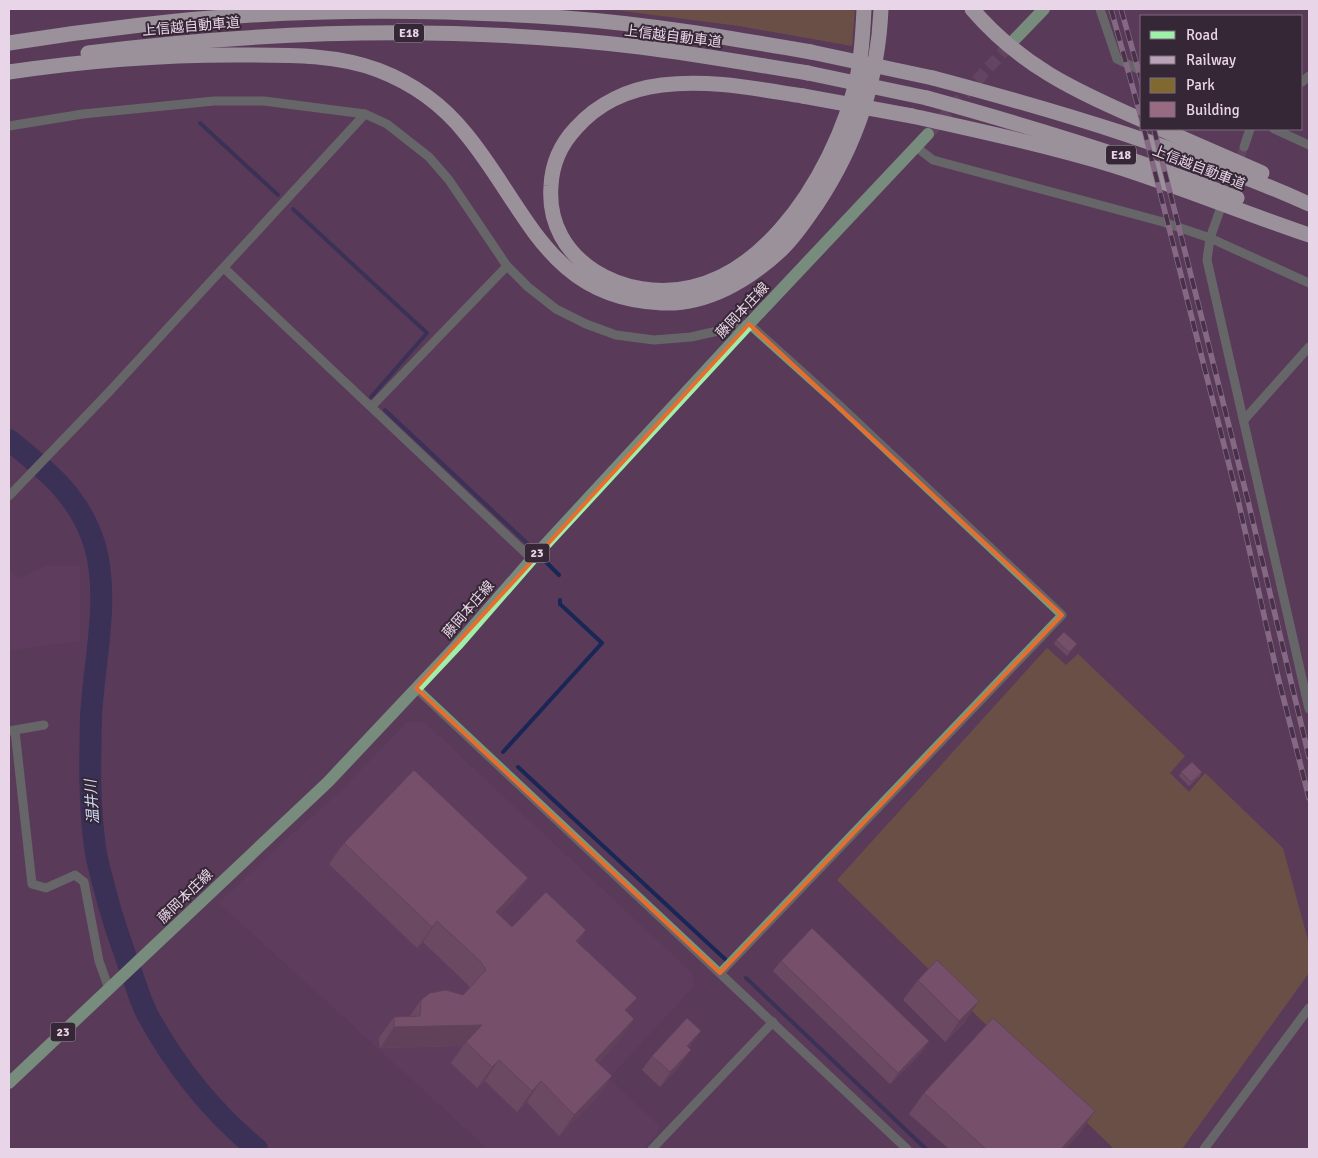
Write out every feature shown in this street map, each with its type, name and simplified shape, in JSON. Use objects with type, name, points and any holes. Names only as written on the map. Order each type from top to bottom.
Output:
[{"type":"highway","points":[[223,17],[294,9]]},
{"type":"highway","points":[[864,9],[858,72],[845,117],[835,140],[814,182],[800,204],[780,230],[755,255],[724,275],[709,282],[692,288],[656,291],[637,289],[602,276],[574,254],[557,226],[550,194],[551,176],[563,146],[577,126],[596,109],[627,93],[653,86],[680,83],[723,85],[803,96],[912,116],[1003,136],[1115,166],[1193,192],[1309,235]]},
{"type":"highway","points":[[9,72],[167,56],[224,55],[305,56],[331,59],[374,69],[416,88],[450,116],[481,153],[535,235],[578,277],[595,287],[631,300],[669,303],[707,297],[740,281],[772,259],[785,246],[810,214],[842,161],[863,112],[878,50],[881,9]]},
{"type":"highway","points":[[972,9],[1003,42],[1043,71],[1093,98],[1140,119]]},
{"type":"highway","name":"上信越自動車道","points":[[9,43],[143,24],[223,17],[379,12],[567,18],[641,25],[811,52],[934,78],[1021,101],[1184,154],[1309,204]]},
{"type":"highway","name":"上信越自動車道","points":[[9,65],[146,46],[349,33],[507,36],[638,47],[808,73],[927,98],[1104,149],[1185,178],[1309,229]]},
{"type":"highway","points":[[1163,130],[1309,194]]},
{"type":"main road","points":[[1015,39],[1044,9]]},
{"type":"main road","name":"藤岡本庄線","points":[[9,1083],[328,782],[749,324],[928,134]]},
{"type":"street","points":[[1100,9],[1116,59],[1140,70]]},
{"type":"street","points":[[9,126],[83,114],[214,101],[264,101],[365,114],[387,124],[428,157],[449,180],[507,266],[528,287],[556,309],[586,324],[616,335],[654,340],[691,337],[749,324],[839,404],[1062,615],[720,973]]},
{"type":"street","points":[[9,496],[47,458],[365,114]]},
{"type":"street","points":[[1244,148],[1250,130]]},
{"type":"street","points":[[1276,130],[1309,145]]},
{"type":"street","points":[[916,147],[933,160],[1164,222],[1210,238],[1309,283]]},
{"type":"street","points":[[1220,210],[1210,238],[1206,260],[1309,709]]},
{"type":"street","points":[[372,406],[507,266]]},
{"type":"street","points":[[224,268],[532,559]]},
{"type":"street","points":[[1244,420],[1309,347]]},
{"type":"street","points":[[416,688],[907,1149]]},
{"type":"street","points":[[44,726],[12,731],[32,884],[46,888],[75,874],[84,882],[99,961],[113,984]]},
{"type":"street","points":[[1204,1149],[1309,1008]]},
{"type":"street","points":[[652,1149],[773,1022]]},
{"type":"highlighted area","points":[[749,324],[1062,615],[720,973],[416,688]]},
{"type":"shaded area","points":[[46,566],[80,566],[80,641],[9,650],[9,567],[18,579]]},
{"type":"shaded area","points":[[407,722],[424,722],[692,973],[694,986],[609,1078],[659,1126],[657,1133],[643,1149],[488,1149],[219,903],[282,843],[340,792]]},
{"type":"green space","points":[[608,9],[855,9],[852,46],[739,26]]},
{"type":"green space","points":[[1047,648],[1066,665],[1078,654],[1185,756],[1170,773],[1189,792],[1205,773],[1283,848],[1309,944],[1309,973],[1182,1149],[1114,1149],[837,880]]},
{"type":"building","points":[[1064,632],[1077,644],[1069,652],[1056,640]]},
{"type":"building","points":[[1192,762],[1202,772],[1191,782],[1181,772]]},
{"type":"building","points":[[414,770],[528,878],[496,912],[512,927],[546,892],[586,930],[576,941],[637,998],[625,1010],[634,1019],[595,1060],[612,1076],[574,1115],[541,1081],[532,1091],[499,1060],[492,1067],[466,1042],[482,1025],[394,1027],[394,1017],[420,1016],[421,1000],[430,993],[446,990],[463,995],[486,970],[481,962],[437,921],[432,927],[344,843]]},
{"type":"building","points":[[812,928],[929,1041],[898,1073],[781,961]]},
{"type":"building","points":[[937,960],[979,1001],[959,1021],[918,980]]},
{"type":"building","points":[[687,1018],[701,1031],[687,1046],[691,1050],[670,1072],[652,1056]]},
{"type":"building","points":[[993,1018],[1095,1111],[1061,1149],[986,1149],[924,1093]]},
{"type":"waterway","points":[[200,123],[278,195]]},
{"type":"waterway","points":[[293,209],[427,333],[371,397]]},
{"type":"waterway","points":[[385,410],[529,545]]},
{"type":"waterway","name":"温井川","points":[[9,440],[61,486],[81,513],[89,528],[95,546],[99,566],[101,609],[91,716],[90,782],[97,859],[118,936],[143,1005],[158,1033],[196,1087],[225,1119],[257,1149]]},
{"type":"waterway","points":[[545,561],[559,575]]},
{"type":"waterway","points":[[503,752],[602,643],[560,604],[560,600]]},
{"type":"waterway","points":[[518,767],[726,960]]},
{"type":"waterway","points":[[746,978],[926,1149]]},
{"type":"tunnel","points":[[928,134],[1015,39]]},
{"type":"tunnel","points":[[1225,196],[1244,147]]},
{"type":"railway","points":[[1111,9],[1140,114]]},
{"type":"railway","points":[[1121,9],[1140,76]]},
{"type":"railway","points":[[1144,130],[1239,504],[1277,673],[1309,798]]},
{"type":"railway","points":[[1154,130],[1248,501],[1309,757]]}]
